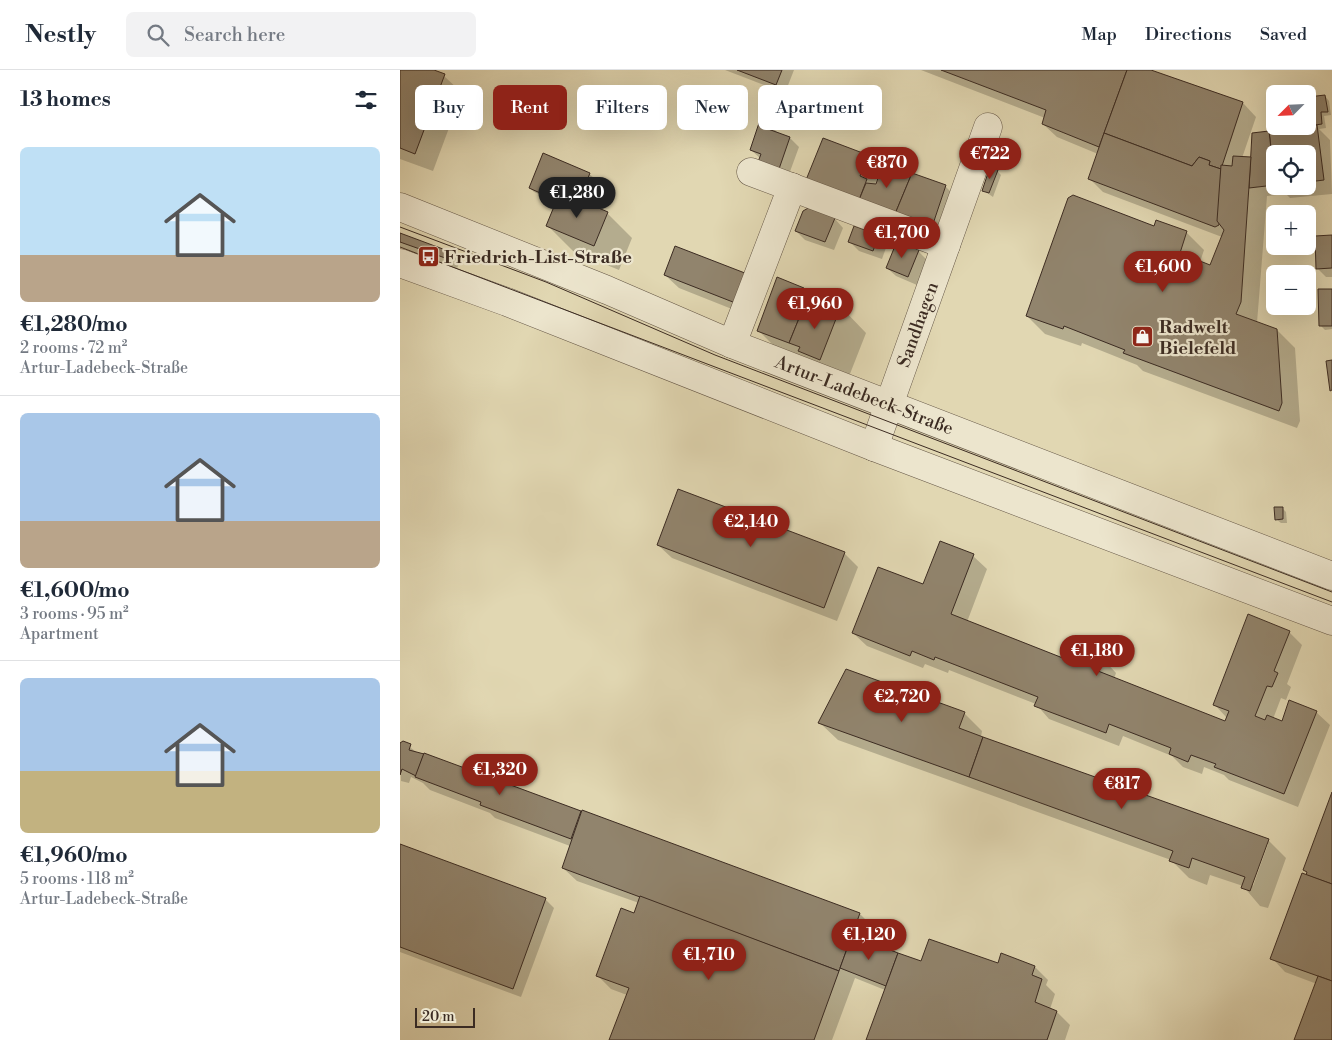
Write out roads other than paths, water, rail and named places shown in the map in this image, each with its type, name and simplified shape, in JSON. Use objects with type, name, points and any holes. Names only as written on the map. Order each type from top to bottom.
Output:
[{"type":"street","name":"Sandhagen","points":[[874,447],[988,127]]},
{"type":"street","points":[[751,172],[946,246]]},
{"type":"street","points":[[732,344],[792,188]]},
{"type":"street","name":"Artur-Ladebeck-Straße","points":[[400,207],[607,290],[732,344],[1332,576]]},
{"type":"street","points":[[400,262],[516,305],[874,447],[1332,621]]},
{"type":"tram line","points":[[400,227],[546,282],[715,355],[1332,592]]},
{"type":"tram line","points":[[400,247],[1332,602]]},
{"type":"place","name":"Friedrich-List-Straße","points":[[428,257]]},
{"type":"place","name":"Radwelt Bielefeld","points":[[1143,337]]}]
